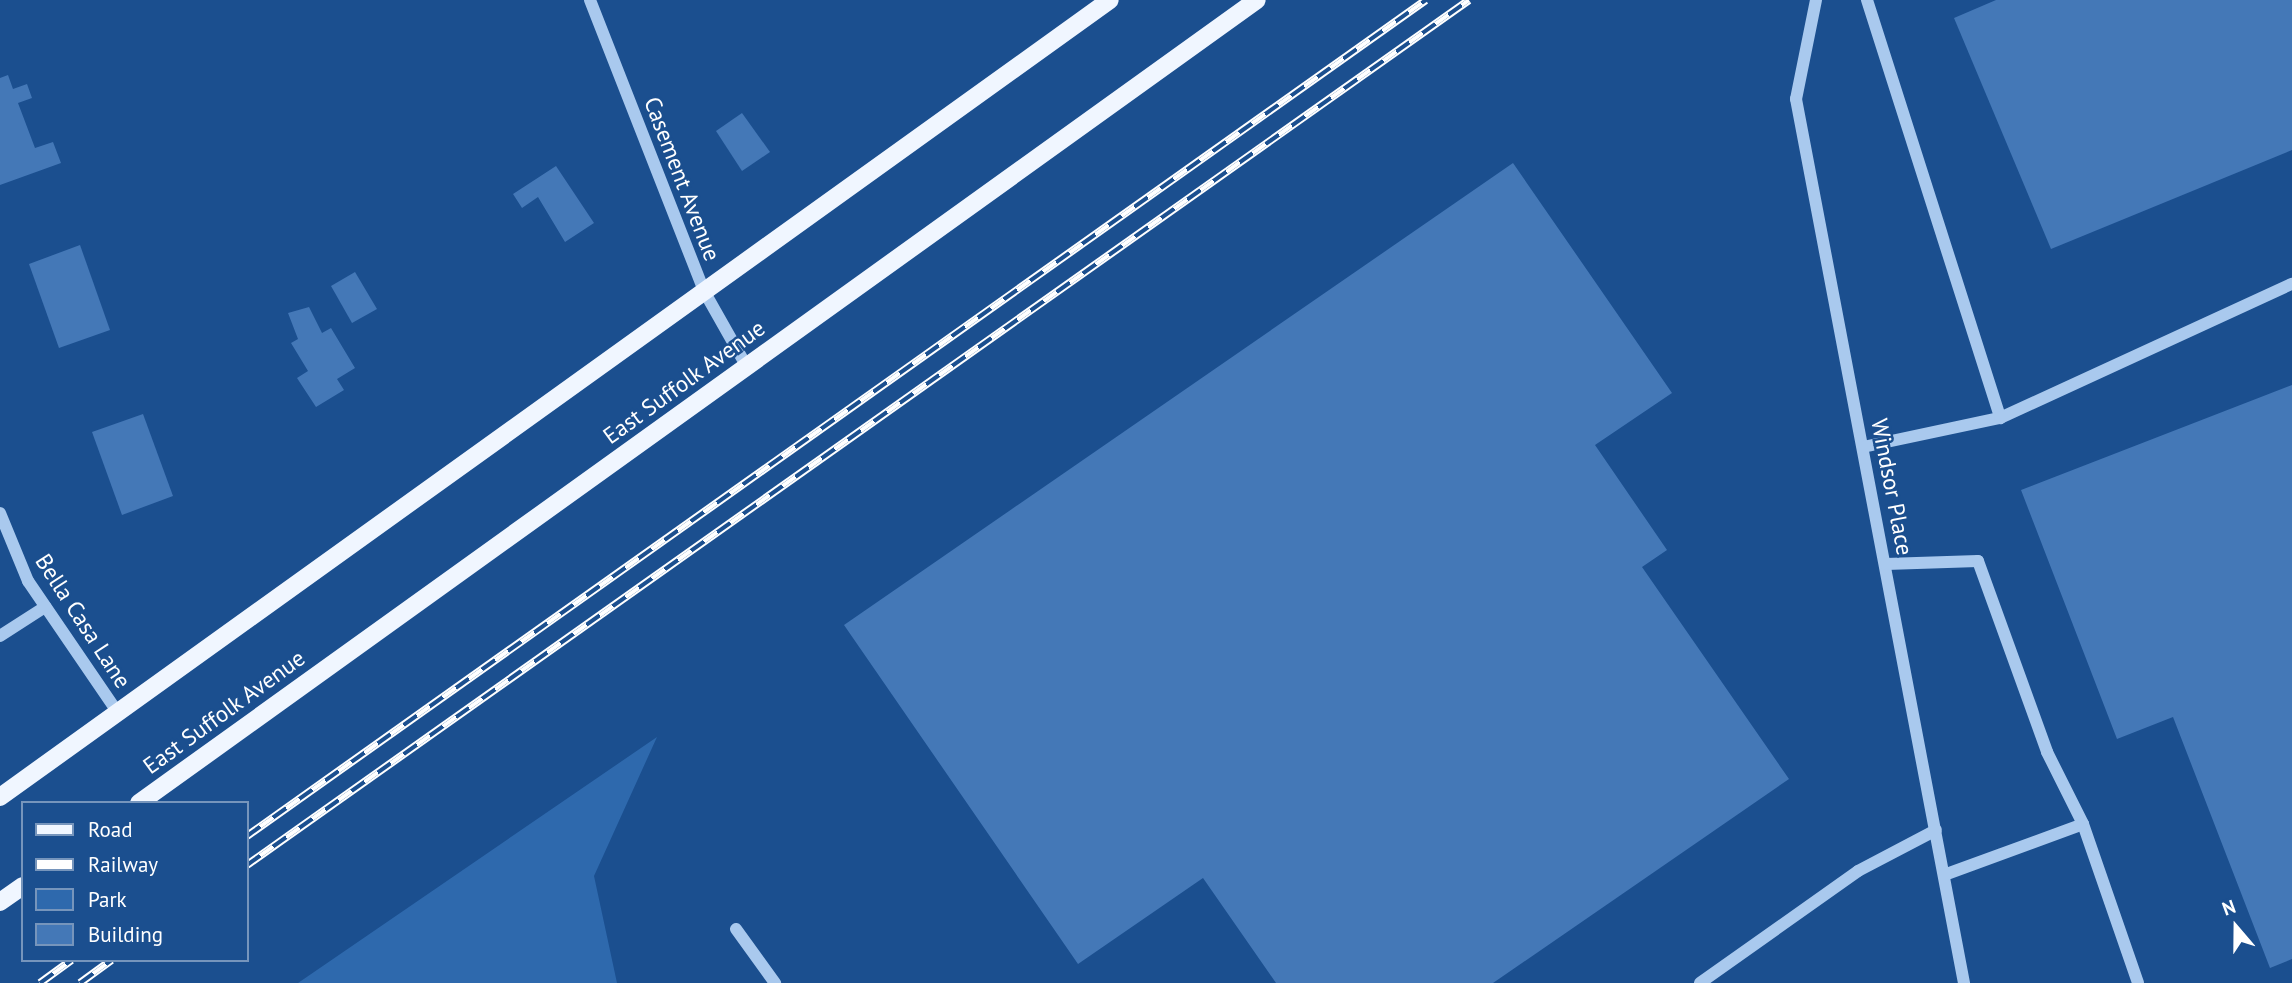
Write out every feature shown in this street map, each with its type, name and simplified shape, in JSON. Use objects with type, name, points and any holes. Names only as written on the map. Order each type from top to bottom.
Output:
[{"type":"main road","points":[[0,797],[1110,0]]},
{"type":"main road","name":"East Suffolk Avenue","points":[[142,801],[1257,0]]},
{"type":"main road","points":[[0,902],[21,887]]},
{"type":"street","name":"Casement Avenue","points":[[590,0],[704,291],[747,367]]},
{"type":"street","name":"Windsor Place","points":[[1816,0],[1796,99],[1964,983]]},
{"type":"street","points":[[1867,0],[2000,418]]},
{"type":"street","points":[[1863,447],[2000,418],[2292,284]]},
{"type":"street","name":"Bella Casa Lane","points":[[0,513],[44,607],[118,713]]},
{"type":"street","points":[[1886,564],[1978,561],[2047,751],[2083,824],[2138,983]]},
{"type":"street","points":[[0,636],[44,607]]},
{"type":"street","points":[[1944,875],[2083,824]]},
{"type":"street","points":[[1700,983],[1858,871],[1936,830]]},
{"type":"street","points":[[736,929],[775,983]]},
{"type":"green space","points":[[657,737],[594,876],[617,983],[298,983]]},
{"type":"building","points":[[1996,0],[2292,0],[2292,150],[2051,249],[1954,18]]},
{"type":"building","points":[[8,75],[13,89],[27,84],[32,98],[18,103],[35,148],[53,142],[61,163],[0,185],[0,78]]},
{"type":"building","points":[[742,113],[770,152],[742,171],[716,131]]},
{"type":"building","points":[[1513,163],[1672,393],[1595,445],[1667,550],[1642,567],[1789,779],[1493,983],[1276,983],[1203,878],[1078,964],[844,625]]},
{"type":"building","points":[[556,166],[594,223],[565,242],[538,197],[522,208],[513,194]]},
{"type":"building","points":[[80,245],[110,330],[59,348],[29,264]]},
{"type":"building","points":[[355,272],[377,309],[352,323],[331,286]]},
{"type":"building","points":[[309,307],[322,333],[331,328],[355,368],[337,379],[344,390],[316,407],[297,378],[308,371],[291,343],[298,339],[288,313]]},
{"type":"building","points":[[2292,385],[2292,959],[2270,968],[2173,717],[2117,739],[2021,490]]},
{"type":"building","points":[[143,414],[173,496],[122,515],[92,432]]},
{"type":"railway","points":[[248,835],[1426,0]]},
{"type":"railway","points":[[248,864],[1469,0]]},
{"type":"railway","points":[[40,983],[69,962]]},
{"type":"railway","points":[[80,983],[109,962]]}]
